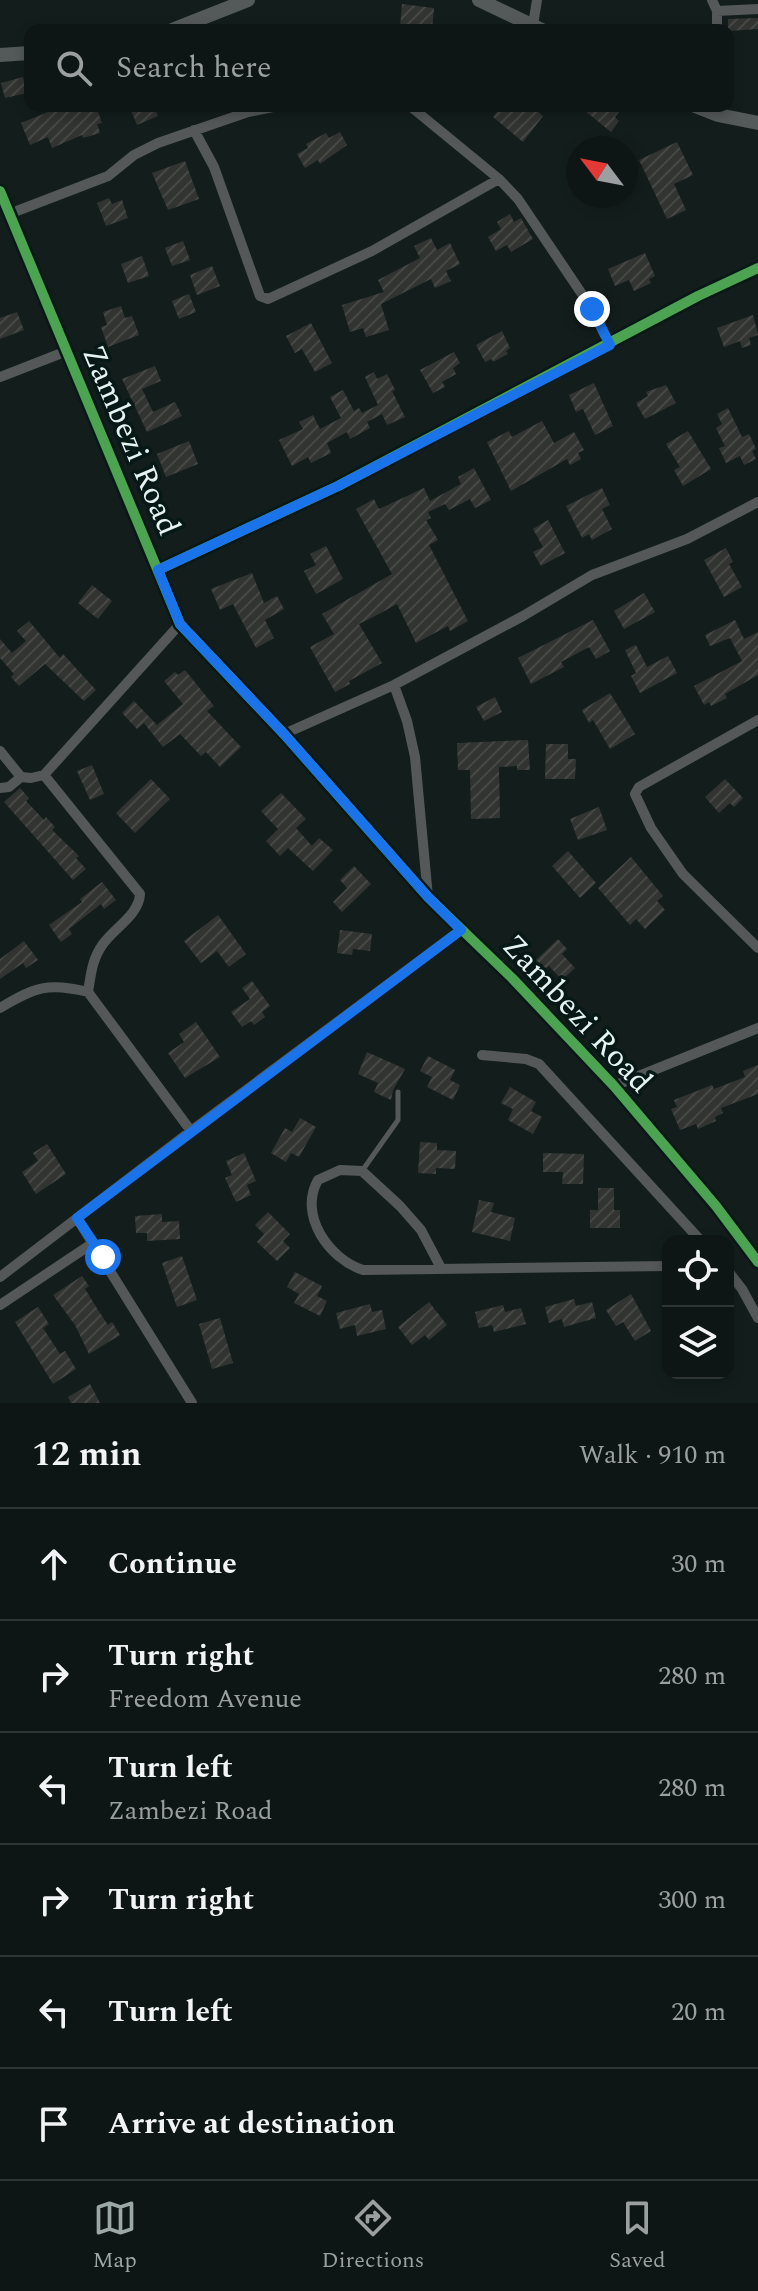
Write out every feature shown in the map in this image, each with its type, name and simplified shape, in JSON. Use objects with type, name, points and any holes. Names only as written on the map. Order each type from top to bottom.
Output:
[{"type":"street","points":[[187,24],[248,0]]},
{"type":"street","points":[[479,0],[530,24]]},
{"type":"street","points":[[537,0],[538,24]]},
{"type":"street","points":[[712,0],[717,11],[717,24]]},
{"type":"street","points":[[717,11],[758,9]]},
{"type":"street","points":[[0,55],[24,53]]},
{"type":"street","points":[[9,214],[108,176],[146,149],[248,112]]},
{"type":"street","points":[[417,112],[499,179],[533,219],[592,309],[610,345]]},
{"type":"street","points":[[724,112],[758,123]]},
{"type":"street","points":[[194,130],[214,167],[231,219],[264,299],[372,251],[499,179]]},
{"type":"street","name":"Zambezi Road","points":[[0,191],[180,624],[284,734],[428,897],[512,978],[614,1086],[716,1206],[758,1262]]},
{"type":"street","points":[[158,570],[338,486],[698,296],[758,268]]},
{"type":"street","points":[[0,377],[67,351]]},
{"type":"street","points":[[284,734],[394,685],[592,575],[687,539],[758,502]]},
{"type":"street","points":[[0,751],[21,777],[44,775],[180,624]]},
{"type":"street","points":[[394,685],[415,757],[428,897]]},
{"type":"street","points":[[758,720],[639,787],[635,794],[651,828],[683,874],[758,948]]},
{"type":"street","points":[[44,775],[140,894],[138,906],[104,943],[94,959],[88,992]]},
{"type":"street","points":[[0,788],[9,787],[21,777]]},
{"type":"street","points":[[0,1277],[461,930]]},
{"type":"street","points":[[0,1008],[42,986],[54,985],[88,992],[191,1131]]},
{"type":"street","points":[[614,1086],[758,1028]]},
{"type":"street","points":[[482,1055],[526,1059],[539,1064],[696,1235]]},
{"type":"street","points":[[441,1268],[421,1230],[362,1171],[351,1168],[332,1172],[318,1180],[310,1198],[314,1220],[329,1247],[340,1259],[363,1270],[662,1266]]},
{"type":"street","points":[[77,1218],[192,1403]]},
{"type":"street","points":[[0,1305],[93,1243]]},
{"type":"street","points":[[734,1279],[758,1318]]},
{"type":"lane","points":[[362,1171],[398,1120],[398,1092]]},
{"type":"building","points":[[402,4],[434,8],[433,24],[400,24]]},
{"type":"building","points":[[758,18],[758,29],[734,31],[734,24],[728,24],[728,19]]},
{"type":"building","points":[[23,77],[24,94],[5,98],[1,83]]},
{"type":"building","points":[[48,112],[98,112],[102,123],[97,124],[100,133],[83,138],[82,135],[52,148],[48,137],[30,145],[21,123]]},
{"type":"building","points":[[132,112],[156,112],[158,116],[137,125]]},
{"type":"building","points":[[497,112],[538,112],[543,116],[523,142],[493,117]]},
{"type":"building","points":[[586,112],[619,112],[615,117],[619,121],[611,132]]},
{"type":"building","points":[[340,132],[347,145],[320,164],[318,160],[305,168],[297,154],[308,148],[306,144],[326,133],[329,138]]},
{"type":"building","points":[[677,142],[693,175],[674,184],[686,210],[667,219],[639,160]]},
{"type":"building","points":[[185,161],[199,199],[168,210],[152,173]]},
{"type":"building","points":[[109,198],[112,204],[122,200],[128,218],[106,226],[97,203]]},
{"type":"building","points":[[510,214],[514,222],[521,218],[533,239],[511,252],[507,245],[496,251],[488,237],[501,229],[497,222]]},
{"type":"building","points":[[431,238],[437,250],[450,243],[460,264],[446,271],[451,281],[435,288],[431,279],[381,304],[389,330],[366,337],[363,328],[350,332],[342,305],[384,292],[378,280],[420,258],[414,246]]},
{"type":"building","points":[[183,241],[190,260],[172,266],[165,248]]},
{"type":"building","points":[[645,253],[655,276],[649,279],[651,283],[634,291],[629,280],[615,286],[608,269]]},
{"type":"building","points":[[142,256],[149,276],[128,283],[121,264]]},
{"type":"building","points":[[212,266],[220,286],[197,295],[190,275]]},
{"type":"building","points":[[189,294],[196,312],[179,319],[172,301]]},
{"type":"building","points":[[121,306],[125,318],[132,316],[139,335],[108,347],[101,327],[107,325],[103,312]]},
{"type":"building","points":[[17,312],[24,330],[0,339],[0,318]]},
{"type":"building","points":[[753,315],[758,335],[749,338],[751,345],[742,348],[740,341],[724,347],[717,328]]},
{"type":"building","points":[[311,323],[332,363],[315,372],[302,349],[295,353],[286,336]]},
{"type":"building","points":[[502,331],[510,348],[506,351],[508,354],[493,362],[492,359],[485,362],[476,345]]},
{"type":"building","points":[[454,352],[460,363],[453,368],[456,374],[442,382],[445,387],[433,393],[420,370]]},
{"type":"building","points":[[155,366],[161,381],[142,389],[153,412],[175,402],[182,416],[147,432],[122,379]]},
{"type":"building","points":[[374,372],[377,379],[387,374],[405,417],[387,425],[382,414],[367,422],[370,428],[350,439],[347,432],[327,443],[331,453],[311,463],[308,457],[292,466],[279,440],[303,429],[299,422],[313,415],[320,429],[341,418],[330,397],[343,390],[354,411],[359,408],[362,413],[378,405],[365,377]]},
{"type":"building","points":[[594,383],[613,426],[595,435],[583,409],[576,412],[569,395]]},
{"type":"building","points":[[666,385],[676,403],[645,419],[636,403],[648,396],[646,392]]},
{"type":"building","points":[[728,408],[742,437],[749,434],[756,449],[752,451],[756,459],[744,465],[740,456],[726,463],[719,448],[725,446],[716,428],[722,424],[717,414]]},
{"type":"building","points":[[542,421],[554,443],[574,432],[584,450],[578,453],[581,459],[570,465],[567,459],[511,491],[487,442],[509,431],[512,437]]},
{"type":"building","points":[[688,431],[711,469],[683,486],[674,470],[680,467],[666,444]]},
{"type":"building","points":[[189,441],[198,464],[166,477],[157,454]]},
{"type":"building","points":[[474,468],[491,500],[475,508],[470,499],[449,510],[445,504],[428,512],[431,518],[426,520],[438,540],[429,545],[468,621],[450,631],[448,626],[416,643],[397,604],[359,624],[382,663],[335,692],[310,647],[334,634],[322,614],[392,574],[356,509],[374,499],[379,509],[424,488],[430,501],[461,484],[458,477]]},
{"type":"building","points":[[602,488],[610,505],[602,509],[612,529],[592,540],[589,534],[582,538],[566,506]]},
{"type":"building","points":[[548,520],[565,553],[541,566],[533,552],[543,547],[533,529]]},
{"type":"building","points":[[326,546],[343,579],[316,594],[304,571],[316,565],[310,554]]},
{"type":"building","points":[[726,548],[733,562],[729,564],[742,587],[724,597],[704,560]]},
{"type":"building","points":[[252,573],[264,603],[277,596],[284,609],[265,620],[274,638],[256,648],[233,604],[220,610],[211,589]]},
{"type":"building","points":[[92,585],[112,601],[98,619],[78,603]]},
{"type":"building","points":[[644,593],[655,612],[624,629],[614,611]]},
{"type":"building","points":[[593,620],[610,651],[596,659],[589,647],[561,662],[564,667],[531,684],[518,658]]},
{"type":"building","points":[[735,620],[744,639],[758,632],[758,675],[725,694],[727,698],[711,706],[709,702],[704,705],[694,686],[742,661],[730,638],[710,646],[705,635]]},
{"type":"building","points":[[29,621],[60,658],[63,654],[96,690],[84,701],[45,664],[19,686],[11,677],[14,674],[0,658],[0,639],[12,653],[26,641],[17,631]]},
{"type":"building","points":[[636,645],[647,667],[668,656],[677,673],[640,693],[631,676],[636,673],[625,650]]},
{"type":"building","points":[[185,670],[214,706],[207,711],[241,747],[220,767],[206,752],[201,756],[180,734],[163,747],[144,723],[137,729],[122,713],[134,701],[157,725],[183,704],[164,681],[175,672],[178,675]]},
{"type":"building","points":[[610,693],[635,734],[610,749],[593,720],[589,723],[582,710]]},
{"type":"building","points":[[495,697],[502,712],[484,721],[476,707]]},
{"type":"building","points":[[528,740],[530,770],[517,770],[517,766],[499,767],[500,818],[471,819],[470,770],[458,770],[457,743]]},
{"type":"building","points":[[546,744],[568,744],[568,759],[576,759],[575,779],[545,779]]},
{"type":"building","points":[[92,765],[104,794],[90,800],[77,771]]},
{"type":"building","points":[[151,779],[170,799],[135,833],[116,813]]},
{"type":"building","points":[[725,779],[743,798],[734,807],[730,803],[719,813],[705,797]]},
{"type":"building","points":[[20,788],[29,798],[26,801],[44,820],[46,817],[55,827],[52,830],[79,856],[76,858],[86,869],[73,880],[4,802]]},
{"type":"building","points":[[281,793],[306,819],[296,828],[312,846],[319,838],[333,850],[313,871],[288,848],[280,856],[266,841],[278,829],[261,811]]},
{"type":"building","points":[[599,807],[607,830],[578,840],[570,819]]},
{"type":"building","points":[[568,851],[596,883],[580,898],[552,866]]},
{"type":"building","points":[[631,857],[663,896],[657,901],[665,910],[645,929],[636,919],[630,925],[598,888]]},
{"type":"building","points":[[354,866],[371,884],[342,912],[333,902],[347,888],[340,880]]},
{"type":"building","points":[[102,882],[116,900],[104,909],[101,904],[69,929],[72,934],[61,942],[49,925],[82,902],[80,899]]},
{"type":"building","points":[[218,915],[246,954],[229,967],[217,951],[201,963],[184,941]]},
{"type":"building","points":[[340,930],[372,934],[370,951],[353,949],[352,955],[337,953]]},
{"type":"building","points":[[558,939],[567,949],[562,954],[575,968],[562,980],[549,966],[545,969],[536,960]]},
{"type":"building","points":[[24,941],[38,960],[26,968],[23,963],[0,979],[0,959]]},
{"type":"building","points":[[252,981],[270,1006],[262,1012],[265,1017],[254,1025],[251,1021],[242,1027],[231,1012],[250,999],[242,988]]},
{"type":"building","points":[[196,1022],[220,1057],[185,1078],[168,1053],[184,1042],[179,1034]]},
{"type":"building","points":[[367,1052],[405,1069],[391,1100],[374,1092],[378,1083],[358,1074]]},
{"type":"building","points":[[428,1056],[455,1070],[450,1080],[460,1085],[453,1100],[427,1087],[432,1077],[420,1071]]},
{"type":"building","points":[[758,1065],[758,1094],[721,1108],[723,1113],[715,1117],[716,1121],[698,1129],[696,1124],[680,1130],[671,1109],[677,1107],[674,1100],[712,1085],[714,1089],[745,1077],[743,1071]]},
{"type":"building","points":[[510,1087],[536,1102],[531,1111],[542,1117],[533,1134],[508,1120],[513,1109],[501,1103]]},
{"type":"building","points":[[300,1118],[316,1127],[299,1157],[291,1153],[286,1162],[271,1153],[285,1128],[292,1132]]},
{"type":"building","points":[[420,1142],[437,1143],[437,1150],[456,1151],[455,1169],[436,1168],[436,1174],[418,1173]]},
{"type":"building","points":[[47,1144],[66,1174],[36,1194],[22,1172],[38,1161],[33,1153]]},
{"type":"building","points":[[244,1153],[256,1181],[247,1185],[251,1195],[236,1202],[225,1178],[232,1175],[226,1161]]},
{"type":"building","points":[[543,1153],[584,1154],[583,1184],[562,1184],[563,1172],[543,1172]]},
{"type":"building","points":[[598,1188],[614,1188],[614,1210],[620,1210],[620,1228],[590,1228],[590,1210],[598,1210]]},
{"type":"building","points":[[479,1200],[494,1203],[491,1212],[515,1218],[510,1241],[472,1232]]},
{"type":"building","points":[[268,1212],[290,1234],[283,1241],[290,1248],[277,1261],[257,1242],[264,1234],[255,1225]]},
{"type":"building","points":[[162,1214],[162,1222],[179,1221],[180,1239],[147,1241],[147,1233],[136,1233],[135,1216]]},
{"type":"building","points":[[182,1256],[197,1300],[177,1307],[162,1263]]},
{"type":"building","points":[[295,1272],[322,1286],[317,1296],[327,1301],[320,1316],[294,1303],[299,1294],[287,1287]]},
{"type":"building","points":[[82,1276],[89,1286],[85,1289],[98,1310],[108,1325],[112,1322],[120,1335],[89,1354],[75,1325],[53,1295]]},
{"type":"building","points":[[631,1294],[651,1331],[635,1341],[623,1322],[616,1326],[606,1310]]},
{"type":"building","points":[[574,1299],[576,1306],[592,1302],[596,1318],[564,1327],[562,1319],[549,1323],[545,1307]]},
{"type":"building","points":[[429,1302],[447,1325],[429,1340],[425,1335],[412,1345],[398,1327]]},
{"type":"building","points":[[370,1304],[372,1312],[382,1310],[386,1329],[357,1336],[355,1325],[340,1329],[336,1313]]},
{"type":"building","points":[[503,1305],[505,1312],[521,1308],[526,1324],[494,1332],[492,1325],[479,1328],[475,1312]]},
{"type":"building","points":[[38,1307],[49,1324],[43,1328],[60,1354],[65,1351],[76,1369],[53,1384],[15,1322]]},
{"type":"building","points":[[220,1318],[233,1363],[212,1369],[199,1324]]},
{"type":"building","points":[[90,1384],[100,1403],[71,1403],[68,1397]]},
{"type":"cycle path","points":[[0,191],[180,624],[284,734],[428,897],[512,978],[614,1086],[716,1206],[758,1262]]},
{"type":"cycle path","points":[[158,570],[338,486],[698,296],[758,268]]},
{"type":"route","points":[[103,1257],[77,1218],[461,930],[180,624],[158,570],[338,486],[610,345],[592,309]]}]
